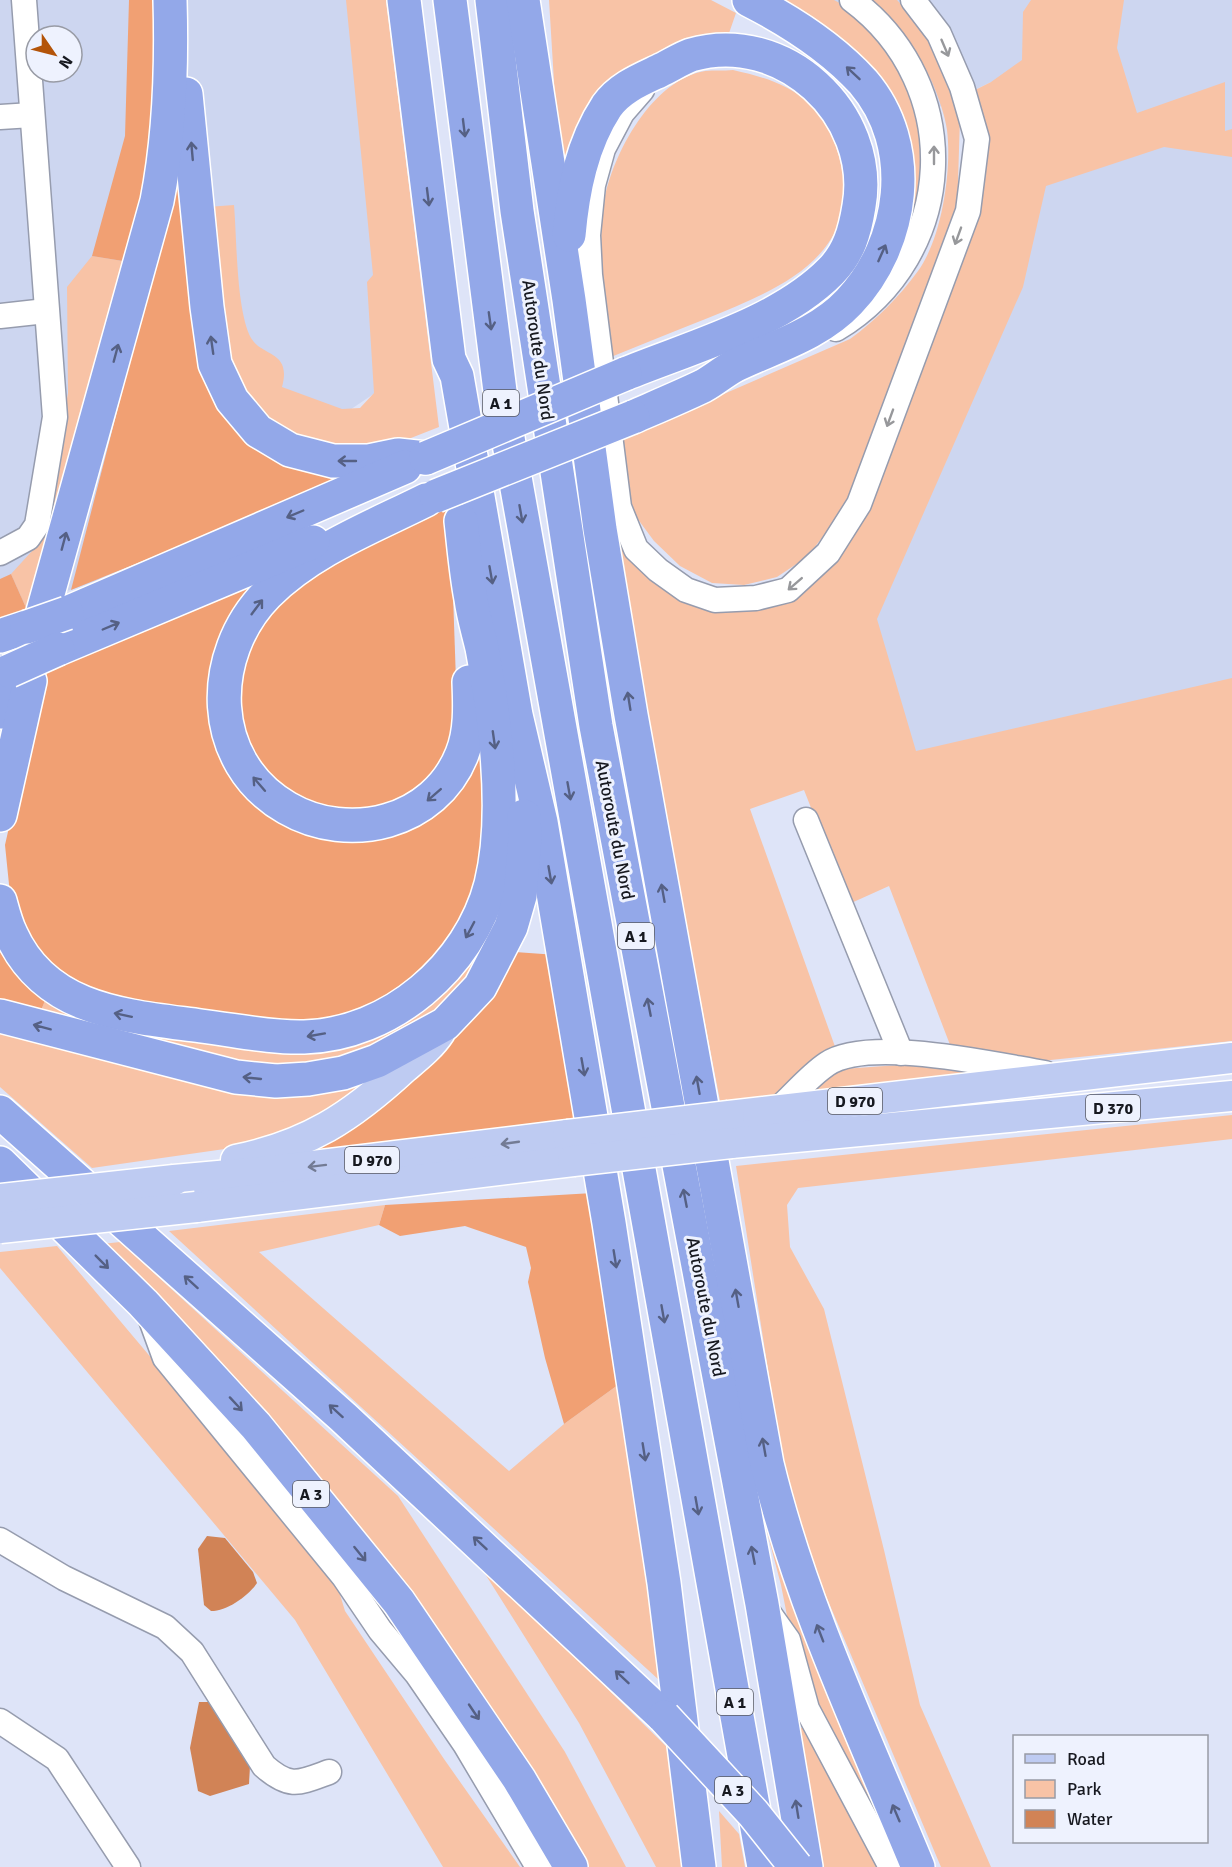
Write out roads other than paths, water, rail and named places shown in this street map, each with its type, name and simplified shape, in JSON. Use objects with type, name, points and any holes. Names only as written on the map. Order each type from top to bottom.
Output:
[{"type":"highway","points":[[0,815],[58,605],[158,201],[166,156],[171,105],[170,0]]},
{"type":"highway","points":[[181,0],[185,79],[207,307],[215,363],[232,400],[258,431],[290,450],[333,461],[369,461],[398,455],[426,458]]},
{"type":"highway","points":[[404,0],[448,359],[457,376],[516,715],[541,822],[609,1223],[664,1582],[699,1867]]},
{"type":"highway","name":"Autoroute du Nord","points":[[450,0],[501,399],[703,1538],[718,1602],[764,1867]]},
{"type":"highway","name":"Autoroute du Nord","points":[[492,0],[519,223],[596,726],[762,1604],[806,1867]]},
{"type":"highway","points":[[523,0],[569,300],[600,529],[631,715],[767,1464],[781,1521],[800,1581],[918,1867]]},
{"type":"highway","points":[[5,673],[332,534],[431,498],[633,417],[705,385],[733,366],[776,350],[814,328],[848,304],[874,271],[891,233],[898,193],[896,154],[887,124],[863,83],[822,45],[773,12],[749,0]]},
{"type":"highway","points":[[13,632],[58,605],[426,458],[748,325],[814,286],[844,255],[852,239],[861,196],[860,165],[851,134],[833,102],[801,73],[773,58],[725,52],[693,55],[636,80],[609,104],[588,142],[577,181],[569,234],[572,267],[569,300]]},
{"type":"highway","points":[[0,901],[11,935],[31,966],[57,989],[85,1005],[125,1016],[267,1035],[306,1037],[347,1030],[394,1010],[421,993],[451,960],[471,932],[490,884],[498,830],[498,768],[482,649],[471,600],[442,378],[448,359]]},
{"type":"highway","points":[[431,498],[319,553],[301,565],[266,595],[243,626],[226,667],[225,721],[244,765],[264,790],[287,808],[325,823],[353,827],[388,822],[413,811],[436,794],[450,778],[463,753],[469,726],[471,600]]},
{"type":"highway","points":[[0,712],[58,605]]},
{"type":"highway","points":[[0,1016],[236,1077],[276,1081],[343,1073],[400,1050],[445,1024],[480,987],[511,927],[520,896],[525,838],[516,715]]},
{"type":"highway","name":"A 3","points":[[0,1112],[343,1417],[664,1717],[753,1814],[796,1867]]},
{"type":"highway","name":"A 3","points":[[0,1163],[146,1307],[256,1426],[399,1602],[519,1779],[571,1867]]},
{"type":"highway","points":[[703,1538],[687,1588],[713,1867]]},
{"type":"main road","points":[[174,1180],[200,1166],[239,1160],[288,1146],[338,1123],[378,1093],[436,1038],[445,1024]]},
{"type":"main road","name":"D 370","points":[[981,1087],[1232,1058]]},
{"type":"main road","name":"D 970","points":[[730,1130],[777,1110],[981,1087]]},
{"type":"main road","name":"D 370","points":[[995,1119],[1232,1096]]},
{"type":"main road","name":"D 970","points":[[0,1199],[295,1169],[571,1148],[730,1130],[995,1119]]},
{"type":"main road","name":"D 970","points":[[0,1228],[195,1207],[571,1148]]},
{"type":"street","points":[[0,553],[28,538],[37,525],[55,417],[24,0]]},
{"type":"street","points":[[705,385],[735,378],[780,360],[843,325],[866,309],[894,278],[916,240],[933,179],[935,148],[924,103],[908,63],[894,42],[882,27],[852,0]]},
{"type":"street","points":[[659,71],[622,113],[603,149],[593,185],[588,235],[590,275],[619,507],[636,549],[658,570],[686,590],[715,600],[756,598],[789,591],[828,553],[859,504],[968,211],[977,139],[962,87],[939,34],[913,0]]},
{"type":"street","points":[[0,117],[32,115]]},
{"type":"street","points":[[0,316],[46,311]]},
{"type":"street","points":[[806,820],[901,1053]]},
{"type":"street","points":[[777,1110],[828,1063],[862,1053],[925,1054],[1068,1077]]},
{"type":"street","points":[[146,1307],[165,1358],[336,1568],[380,1630],[417,1674],[465,1744],[538,1867]]},
{"type":"street","points":[[0,1540],[64,1578],[165,1627],[192,1652],[264,1767],[281,1781],[298,1783],[329,1772]]},
{"type":"street","points":[[762,1604],[788,1640],[807,1708],[891,1867]]},
{"type":"street","points":[[0,1721],[57,1759],[128,1867]]},
{"type":"water","points":[[207,1536],[225,1538],[253,1572],[257,1583],[237,1602],[211,1611],[204,1605],[198,1549]]},
{"type":"water","points":[[199,1702],[210,1702],[250,1766],[249,1784],[210,1796],[198,1791],[190,1748]]}]
